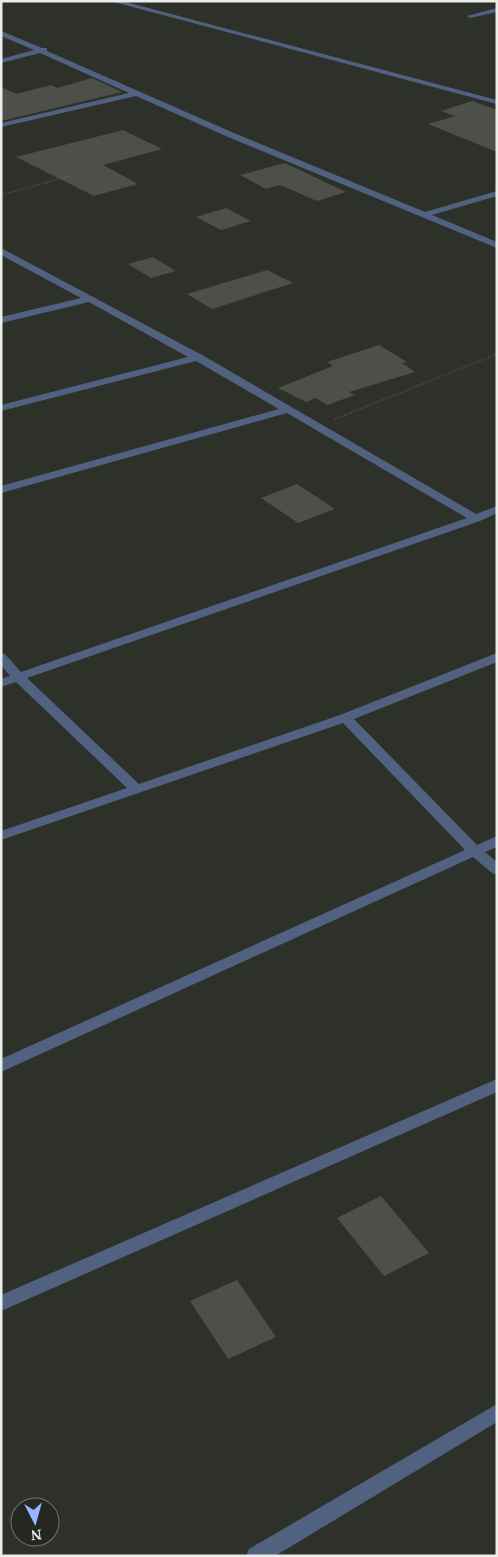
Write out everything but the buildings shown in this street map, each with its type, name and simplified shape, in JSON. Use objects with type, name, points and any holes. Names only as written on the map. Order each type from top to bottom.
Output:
[{"type":"street","points":[[113,1],[497,102]]},
{"type":"street","points":[[470,16],[497,10]]},
{"type":"street","points":[[1,33],[44,50],[232,135],[497,245]]},
{"type":"street","points":[[1,61],[44,50]]},
{"type":"street","points":[[1,125],[138,93]]},
{"type":"street","points":[[424,215],[497,192]]},
{"type":"street","points":[[1,251],[198,358],[476,519]]},
{"type":"street","points":[[1,320],[91,299]]},
{"type":"street","points":[[1,408],[198,358]]},
{"type":"street","points":[[1,490],[287,410]]},
{"type":"street","points":[[1,683],[476,519],[497,510]]},
{"type":"street","points":[[1,657],[18,677],[137,790]]},
{"type":"street","points":[[1,836],[345,718],[497,657]]},
{"type":"street","points":[[345,718],[497,870]]},
{"type":"street","points":[[1,1066],[497,841]]},
{"type":"street","points":[[1,1303],[497,1085]]},
{"type":"street","points":[[256,1556],[497,1412]]},
{"type":"path","points":[[1,194],[74,175]]},
{"type":"path","points":[[315,426],[497,354]]}]
